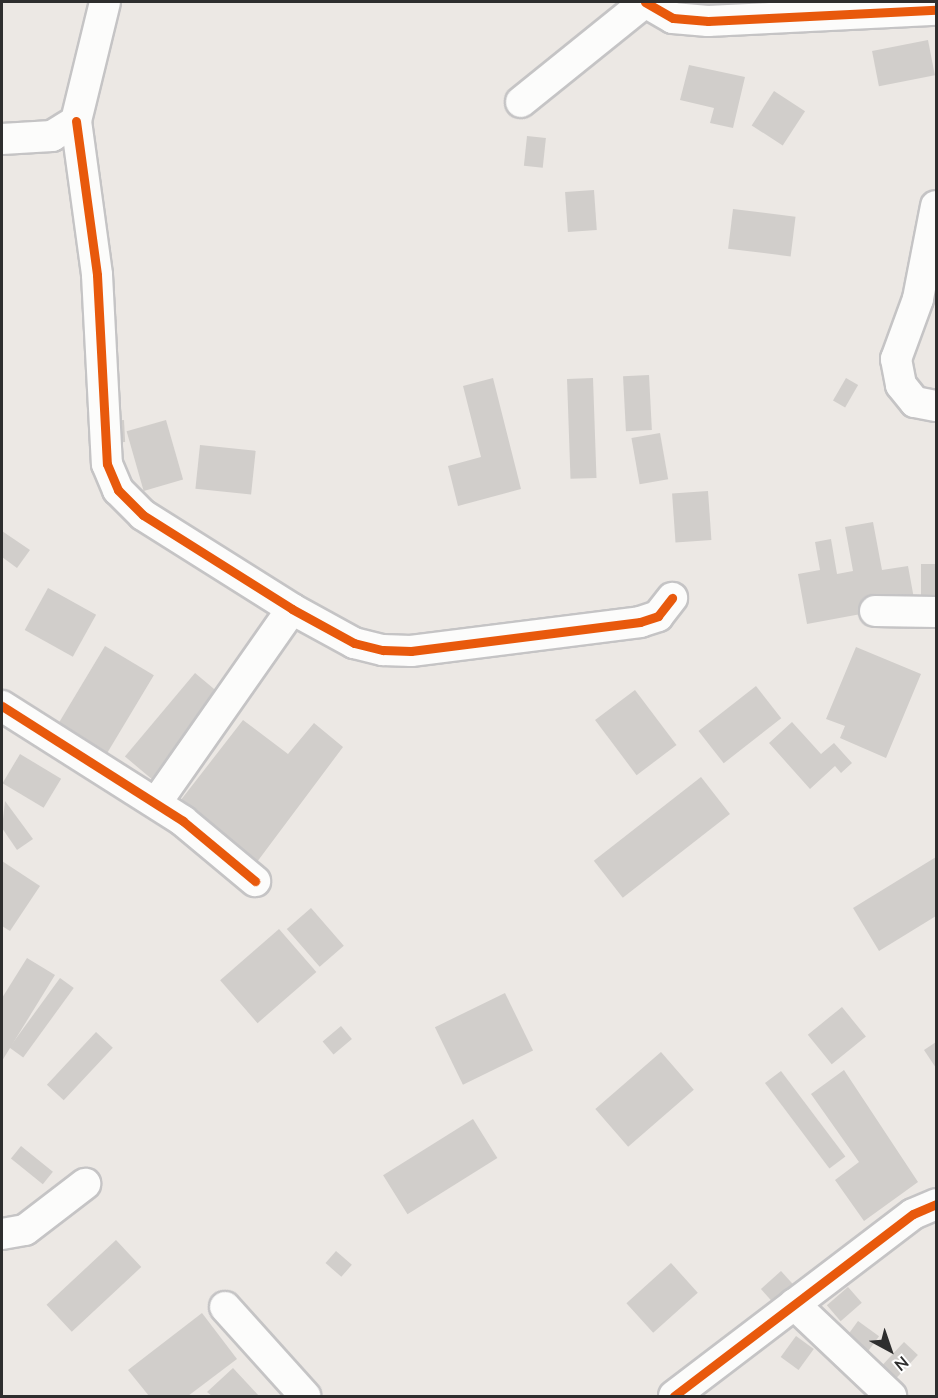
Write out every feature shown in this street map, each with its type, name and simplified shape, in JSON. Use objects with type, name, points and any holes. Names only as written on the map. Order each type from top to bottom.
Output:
[{"type":"street","points":[[105,2],[76,121],[97,275],[107,464],[118,490],[143,514],[292,609],[354,643],[411,651],[640,622],[658,616],[672,598]]},
{"type":"street","points":[[521,102],[645,2],[673,18],[708,21],[936,10]]},
{"type":"street","points":[[2,139],[52,136],[76,121]]},
{"type":"street","points":[[936,206],[918,299],[896,359],[901,385],[915,402],[936,406]]},
{"type":"street","points":[[156,803],[292,609]]},
{"type":"street","points":[[875,611],[936,612]]},
{"type":"street","points":[[4,713],[156,803],[255,881]]},
{"type":"street","points":[[2,1234],[25,1230],[86,1184]]},
{"type":"street","points":[[674,1396],[913,1214],[936,1204]]},
{"type":"street","points":[[794,1304],[891,1396]]},
{"type":"street","points":[[225,1307],[305,1396]]},
{"type":"building","points":[[695,2],[801,2],[801,20],[696,10]]},
{"type":"building","points":[[928,40],[935,75],[879,86],[872,51]]},
{"type":"building","points":[[689,65],[745,77],[733,128],[710,123],[714,108],[680,100]]},
{"type":"building","points":[[774,91],[805,111],[783,146],[752,125]]},
{"type":"building","points":[[527,136],[546,138],[543,168],[524,166]]},
{"type":"building","points":[[594,190],[597,230],[568,232],[565,192]]},
{"type":"building","points":[[733,209],[796,217],[791,256],[728,249]]},
{"type":"building","points":[[649,375],[652,430],[626,431],[623,376]]},
{"type":"building","points":[[493,378],[521,489],[458,506],[448,466],[481,457],[463,386]]},
{"type":"building","points":[[593,378],[596,478],[571,479],[567,379]]},
{"type":"building","points":[[846,378],[858,385],[845,408],[833,401]]},
{"type":"building","points":[[124,420],[125,442],[104,443],[103,421]]},
{"type":"building","points":[[166,420],[183,480],[144,491],[127,431]]},
{"type":"building","points":[[660,433],[668,479],[640,484],[631,438]]},
{"type":"building","points":[[200,445],[256,451],[251,495],[195,489]]},
{"type":"building","points":[[708,491],[711,540],[676,542],[672,494]]},
{"type":"building","points":[[873,522],[882,570],[908,566],[915,604],[807,624],[798,574],[820,570],[815,542],[831,539],[837,574],[853,571],[845,527]]},
{"type":"building","points":[[2,531],[30,550],[17,568],[2,557]]},
{"type":"building","points":[[921,564],[936,564],[936,613],[921,613]]},
{"type":"building","points":[[48,588],[96,615],[73,657],[25,630]]},
{"type":"building","points":[[105,646],[154,675],[101,763],[52,733]]},
{"type":"building","points":[[856,647],[921,674],[886,758],[840,738],[845,726],[826,719]]},
{"type":"building","points":[[195,673],[227,700],[157,783],[125,756]]},
{"type":"building","points":[[756,686],[781,718],[724,763],[698,731]]},
{"type":"building","points":[[635,690],[677,745],[637,775],[595,720]]},
{"type":"building","points":[[243,720],[288,754],[314,723],[343,747],[254,866],[177,805]]},
{"type":"building","points":[[792,722],[821,754],[834,743],[852,763],[841,773],[835,766],[810,789],[769,743]]},
{"type":"building","points":[[20,754],[61,779],[44,808],[2,783]]},
{"type":"building","points":[[701,777],[730,814],[623,898],[594,861]]},
{"type":"building","points":[[5,801],[33,839],[17,850],[2,828]]},
{"type":"building","points":[[936,857],[936,916],[879,951],[853,908]]},
{"type":"building","points":[[2,861],[40,886],[10,931],[2,926]]},
{"type":"building","points":[[311,908],[344,946],[320,967],[287,929]]},
{"type":"building","points":[[279,929],[316,972],[258,1023],[220,980]]},
{"type":"building","points":[[27,958],[55,975],[2,1061],[2,998]]},
{"type":"building","points":[[60,978],[74,988],[23,1058],[9,1048]]},
{"type":"building","points":[[505,993],[533,1051],[463,1085],[435,1027]]},
{"type":"building","points":[[842,1007],[866,1037],[832,1064],[808,1035]]},
{"type":"building","points":[[341,1026],[352,1039],[334,1054],[323,1041]]},
{"type":"building","points":[[96,1032],[113,1048],[64,1100],[47,1085]]},
{"type":"building","points":[[936,1042],[936,1068],[924,1050]]},
{"type":"building","points":[[661,1052],[694,1090],[628,1147],[595,1109]]},
{"type":"building","points":[[844,1070],[918,1182],[864,1221],[835,1180],[859,1162],[811,1094]]},
{"type":"building","points":[[781,1071],[845,1156],[829,1168],[765,1083]]},
{"type":"building","points":[[473,1119],[497,1158],[407,1214],[383,1175]]},
{"type":"building","points":[[21,1146],[53,1172],[43,1184],[11,1158]]},
{"type":"building","points":[[116,1240],[141,1267],[72,1332],[47,1305]]},
{"type":"building","points":[[336,1251],[352,1265],[341,1277],[326,1263]]},
{"type":"building","points":[[671,1263],[698,1293],[653,1333],[626,1303]]},
{"type":"building","points":[[781,1271],[797,1289],[777,1307],[761,1289]]},
{"type":"building","points":[[848,1287],[862,1303],[841,1321],[827,1305]]},
{"type":"building","points":[[202,1313],[237,1359],[188,1396],[149,1396],[128,1370]]},
{"type":"building","points":[[858,1321],[879,1336],[866,1354],[845,1339]]},
{"type":"building","points":[[796,1336],[814,1349],[799,1370],[781,1357]]},
{"type":"building","points":[[904,1342],[918,1355],[893,1382],[879,1369]]},
{"type":"building","points":[[233,1368],[259,1396],[212,1396],[207,1392]]},
{"type":"cycle path","points":[[645,2],[673,18],[708,21],[936,10]]},
{"type":"cycle path","points":[[76,121],[97,275],[107,464],[118,490],[143,515],[292,609],[354,643],[383,650],[411,651],[640,622],[658,616],[672,598]]},
{"type":"cycle path","points":[[2,706],[183,821],[255,881]]},
{"type":"cycle path","points":[[674,1396],[913,1214],[936,1204]]}]
